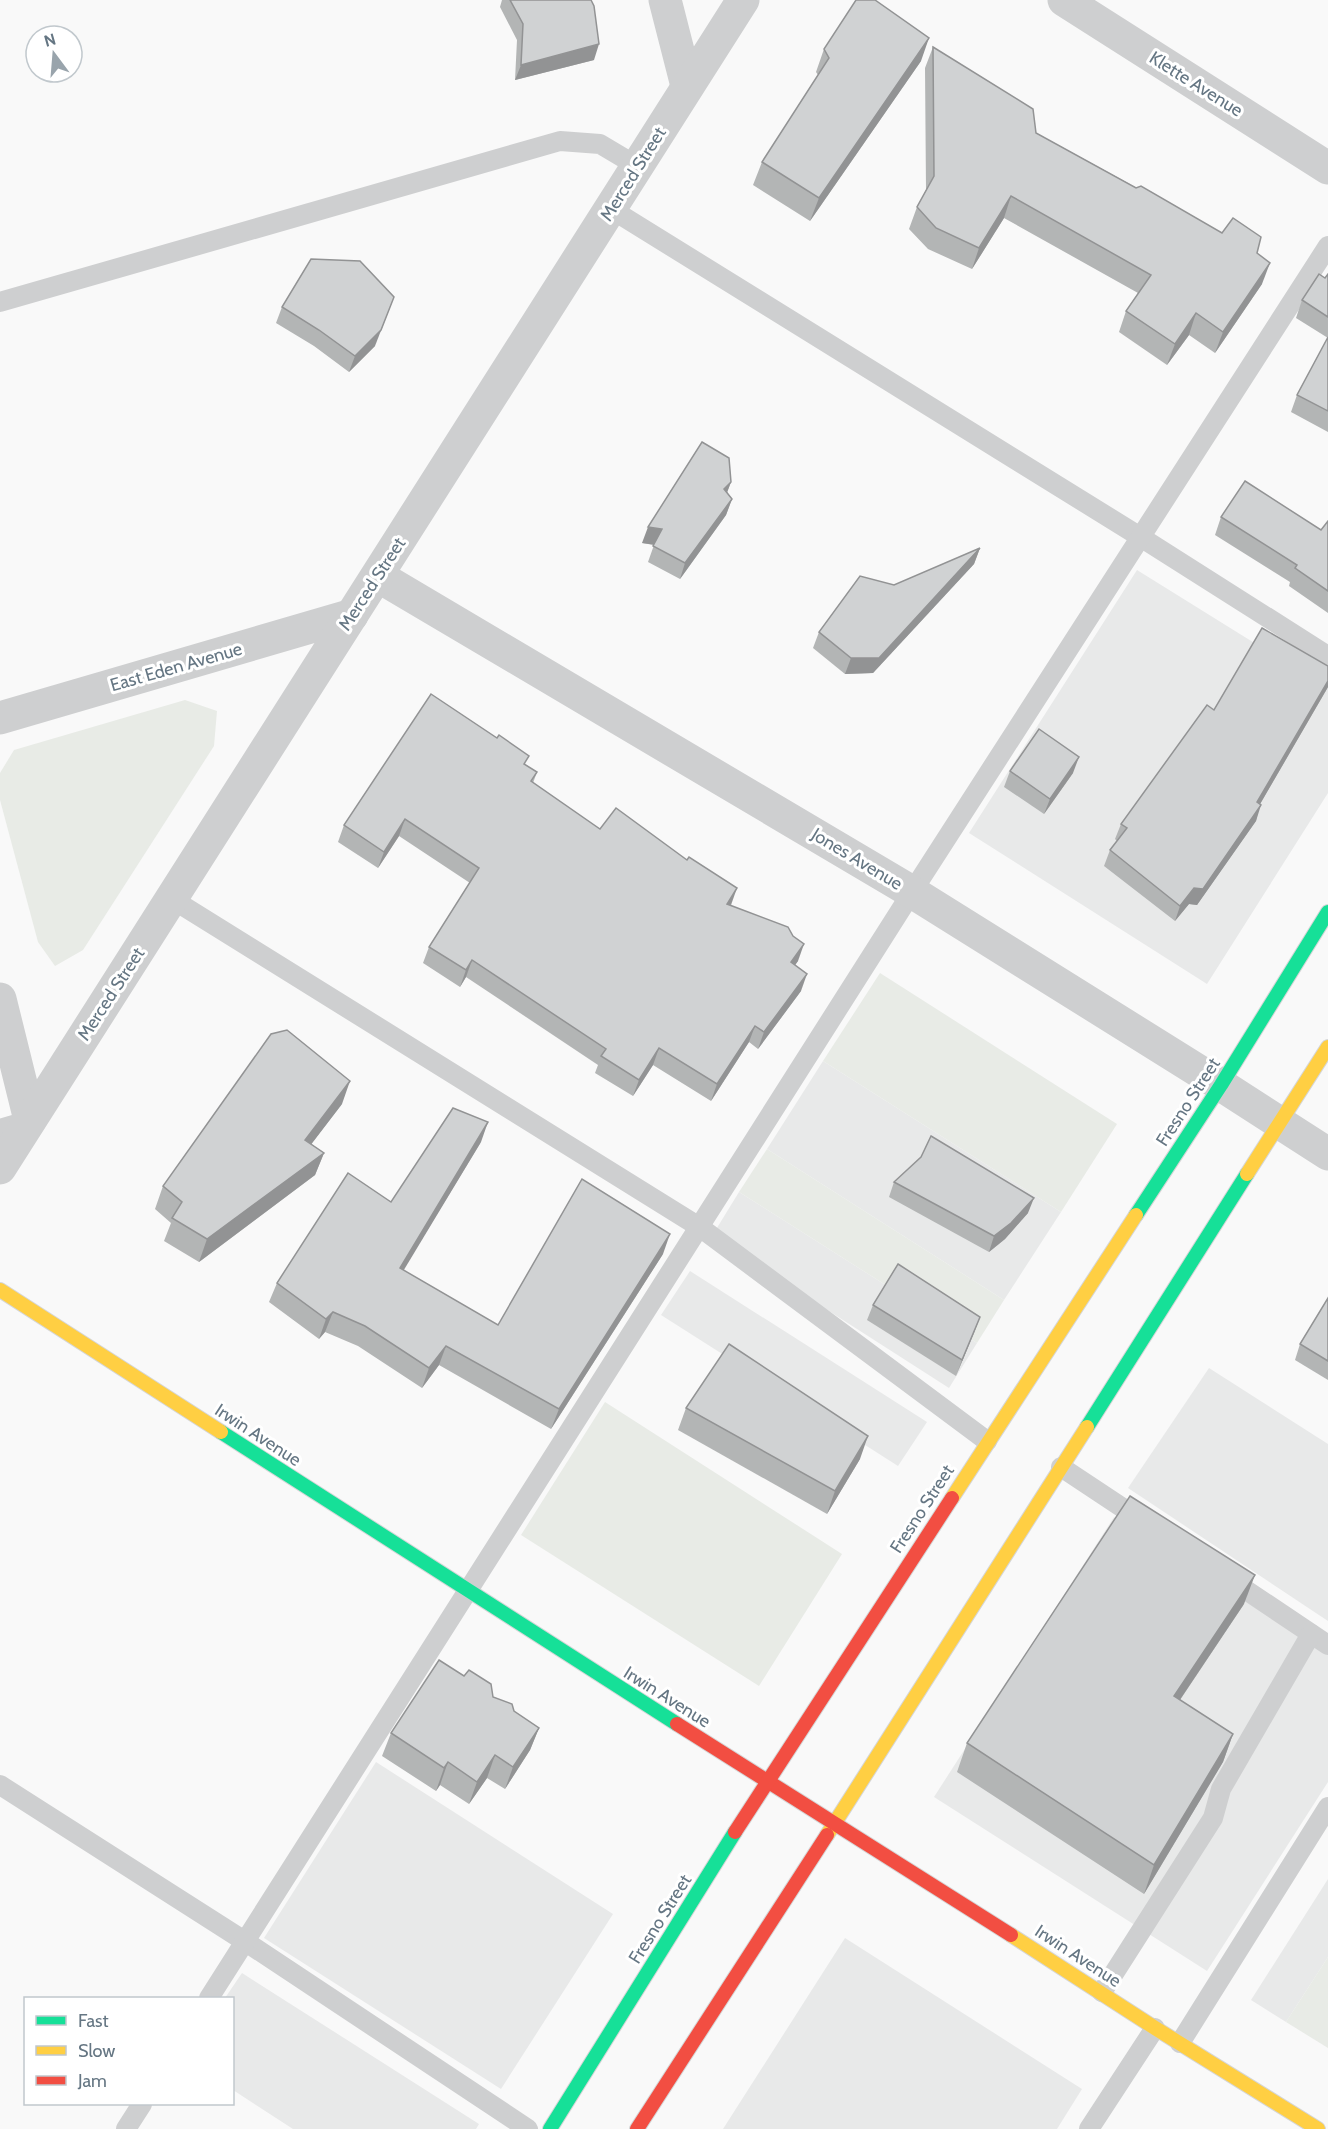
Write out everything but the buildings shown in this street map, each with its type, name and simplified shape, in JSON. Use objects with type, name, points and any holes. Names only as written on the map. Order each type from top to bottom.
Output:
[{"type":"main road","name":"Fresno Street","points":[[550,2129],[767,1781],[1221,1085],[1328,912]]},
{"type":"main road","points":[[637,2129],[835,1823],[1328,1047]]},
{"type":"main road","name":"Irwin Avenue","points":[[0,1290],[468,1592],[1318,2129]]},
{"type":"street","points":[[665,0],[687,86]]},
{"type":"street","name":"Merced Street","points":[[0,1168],[15,1125],[172,899],[687,86],[744,0]]},
{"type":"street","name":"Klette Avenue","points":[[1064,0],[1328,168]]},
{"type":"street","name":"Jones Avenue","points":[[378,576],[912,892],[1328,1154]]},
{"type":"street","name":"East Eden Avenue","points":[[0,718],[352,615]]},
{"type":"street","points":[[0,999],[15,1125]]},
{"type":"lane","points":[[0,302],[560,141],[600,144],[637,166]]},
{"type":"lane","points":[[611,209],[1328,656]]},
{"type":"lane","points":[[210,1997],[912,892],[1328,246]]},
{"type":"lane","points":[[172,899],[701,1227],[987,1441]]},
{"type":"lane","points":[[1061,1467],[1157,1531]]},
{"type":"lane","points":[[1215,1570],[1328,1645]]},
{"type":"lane","points":[[1102,1992],[1213,1818],[1221,1789],[1311,1634]]},
{"type":"lane","points":[[0,1785],[246,1942],[528,2129]]},
{"type":"lane","points":[[1180,2043],[1328,1807]]},
{"type":"lane","points":[[1089,2129],[1155,2028]]},
{"type":"lane","points":[[126,2129],[141,2105]]},
{"type":"shaded area","points":[[1137,570],[1256,644],[1328,685],[1328,793],[1207,984],[969,833]]},
{"type":"shaded area","points":[[185,700],[217,711],[214,746],[83,950],[55,966],[38,942],[0,800],[0,773],[14,750]]},
{"type":"shaded area","points":[[880,973],[1117,1124],[1061,1212],[823,1061]]},
{"type":"shaded area","points":[[823,1061],[1061,1212],[1004,1300],[767,1149]]},
{"type":"shaded area","points":[[767,1149],[1004,1300],[977,1343],[739,1192]]},
{"type":"shaded area","points":[[739,1192],[977,1343],[949,1388],[712,1236]]},
{"type":"shaded area","points":[[690,1271],[927,1422],[898,1466],[661,1315]]},
{"type":"shaded area","points":[[1209,1368],[1328,1444],[1328,1621],[1128,1488]]},
{"type":"shaded area","points":[[605,1402],[842,1554],[759,1686],[521,1535]]},
{"type":"shaded area","points":[[1114,1517],[1328,1654],[1328,1782],[1207,1971],[934,1797]]},
{"type":"shaded area","points":[[376,1762],[613,1914],[501,2089],[264,1938]]},
{"type":"shaded area","points":[[1328,1879],[1328,1957],[1286,2022],[1251,2000]]},
{"type":"shaded area","points":[[845,1938],[1082,2089],[1057,2129],[723,2129]]},
{"type":"shaded area","points":[[1328,1957],[1328,2048],[1286,2022]]},
{"type":"shaded area","points":[[242,1973],[479,2124],[476,2129],[293,2129],[234,2091],[234,1997],[226,1997]]},
{"type":"traffic: fast","points":[[1136,1215],[1221,1085],[1328,912]]},
{"type":"traffic: fast","points":[[1087,1427],[1247,1174]]},
{"type":"traffic: fast","points":[[221,1432],[677,1724]]},
{"type":"traffic: fast","points":[[550,2129],[735,1832]]},
{"type":"traffic: slow","points":[[1247,1174],[1328,1047]]},
{"type":"traffic: slow","points":[[952,1498],[1136,1215]]},
{"type":"traffic: slow","points":[[0,1290],[221,1432]]},
{"type":"traffic: slow","points":[[827,1835],[1087,1427]]},
{"type":"traffic: slow","points":[[1011,1935],[1318,2129]]},
{"type":"traffic: jam","points":[[735,1832],[952,1498]]},
{"type":"traffic: jam","points":[[677,1724],[1011,1935]]},
{"type":"traffic: jam","points":[[637,2129],[827,1835]]}]
